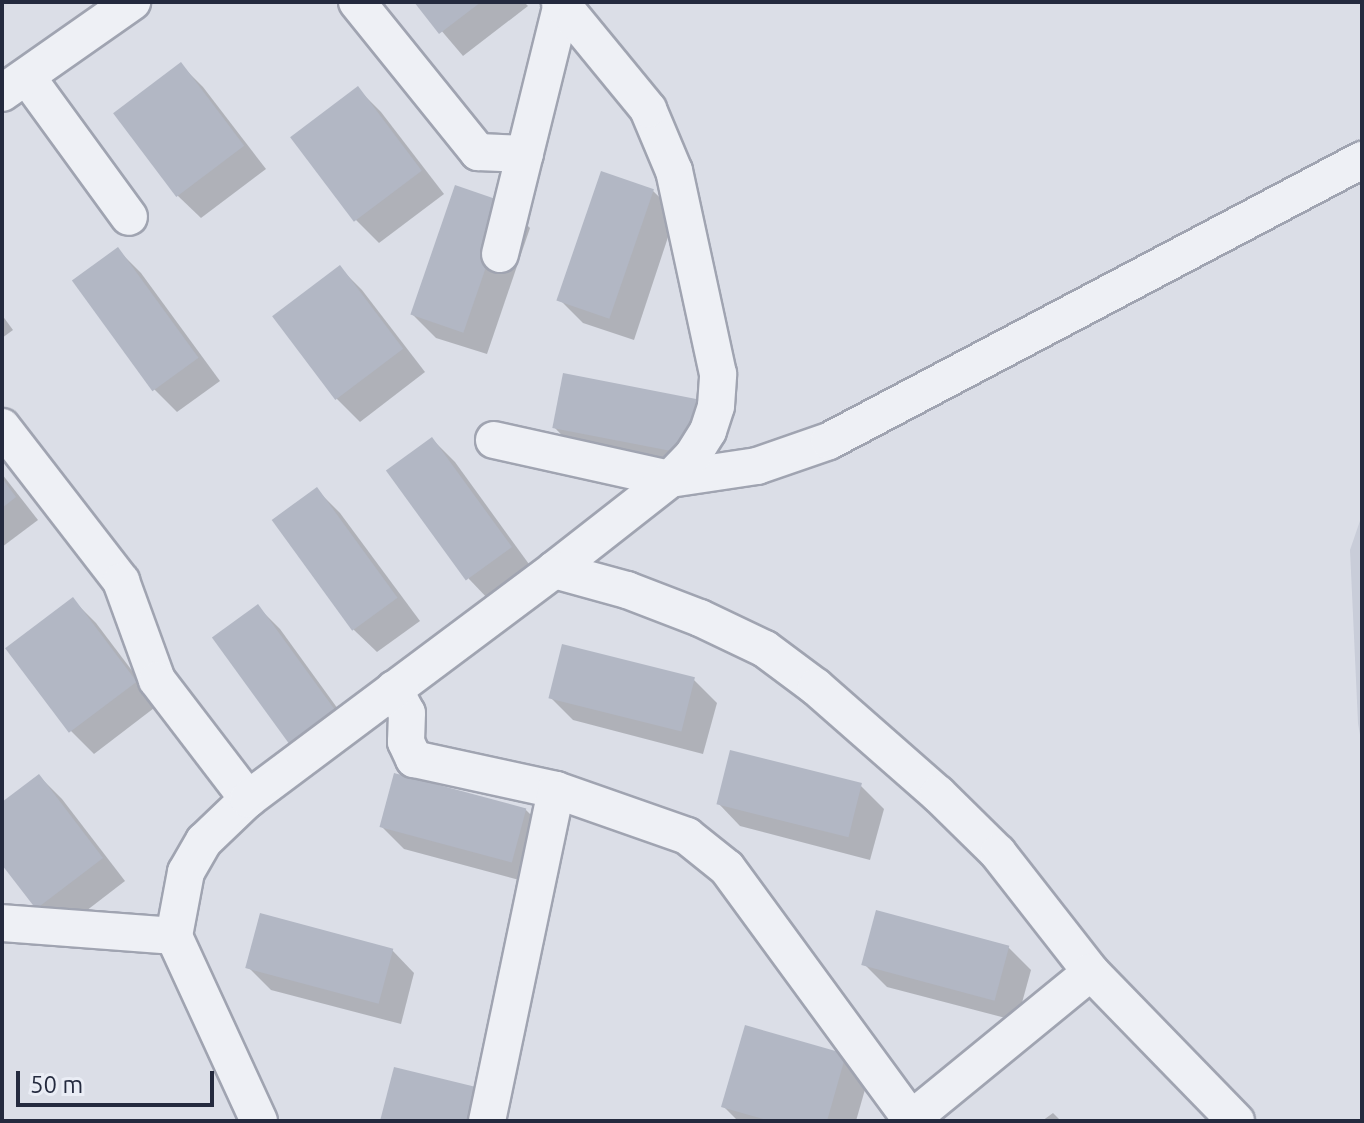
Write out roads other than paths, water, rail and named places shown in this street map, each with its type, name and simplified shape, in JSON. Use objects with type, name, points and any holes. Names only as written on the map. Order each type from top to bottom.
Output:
[{"type":"street","points":[[129,217],[14,85],[132,2]]},
{"type":"street","points":[[357,2],[478,152],[525,154]]},
{"type":"street","points":[[500,254],[561,3]]},
{"type":"street","points":[[259,1121],[174,936],[186,872],[204,841],[248,799],[554,570],[670,479],[693,455],[708,431],[716,406],[718,374],[674,171],[648,109],[561,3]]},
{"type":"street","points":[[494,440],[670,479],[757,466],[829,441],[1362,160]]},
{"type":"street","points":[[2,427],[121,581],[157,680],[248,799]]},
{"type":"street","points":[[554,570],[627,590],[700,618],[765,649],[803,677],[938,794],[998,853],[1091,972],[1236,1121]]},
{"type":"street","points":[[394,689],[404,704],[406,742],[414,759],[556,790],[687,836],[727,868],[910,1120],[1091,972]]},
{"type":"street","points":[[487,1121],[556,790]]},
{"type":"street","points":[[2,923],[174,936]]}]
